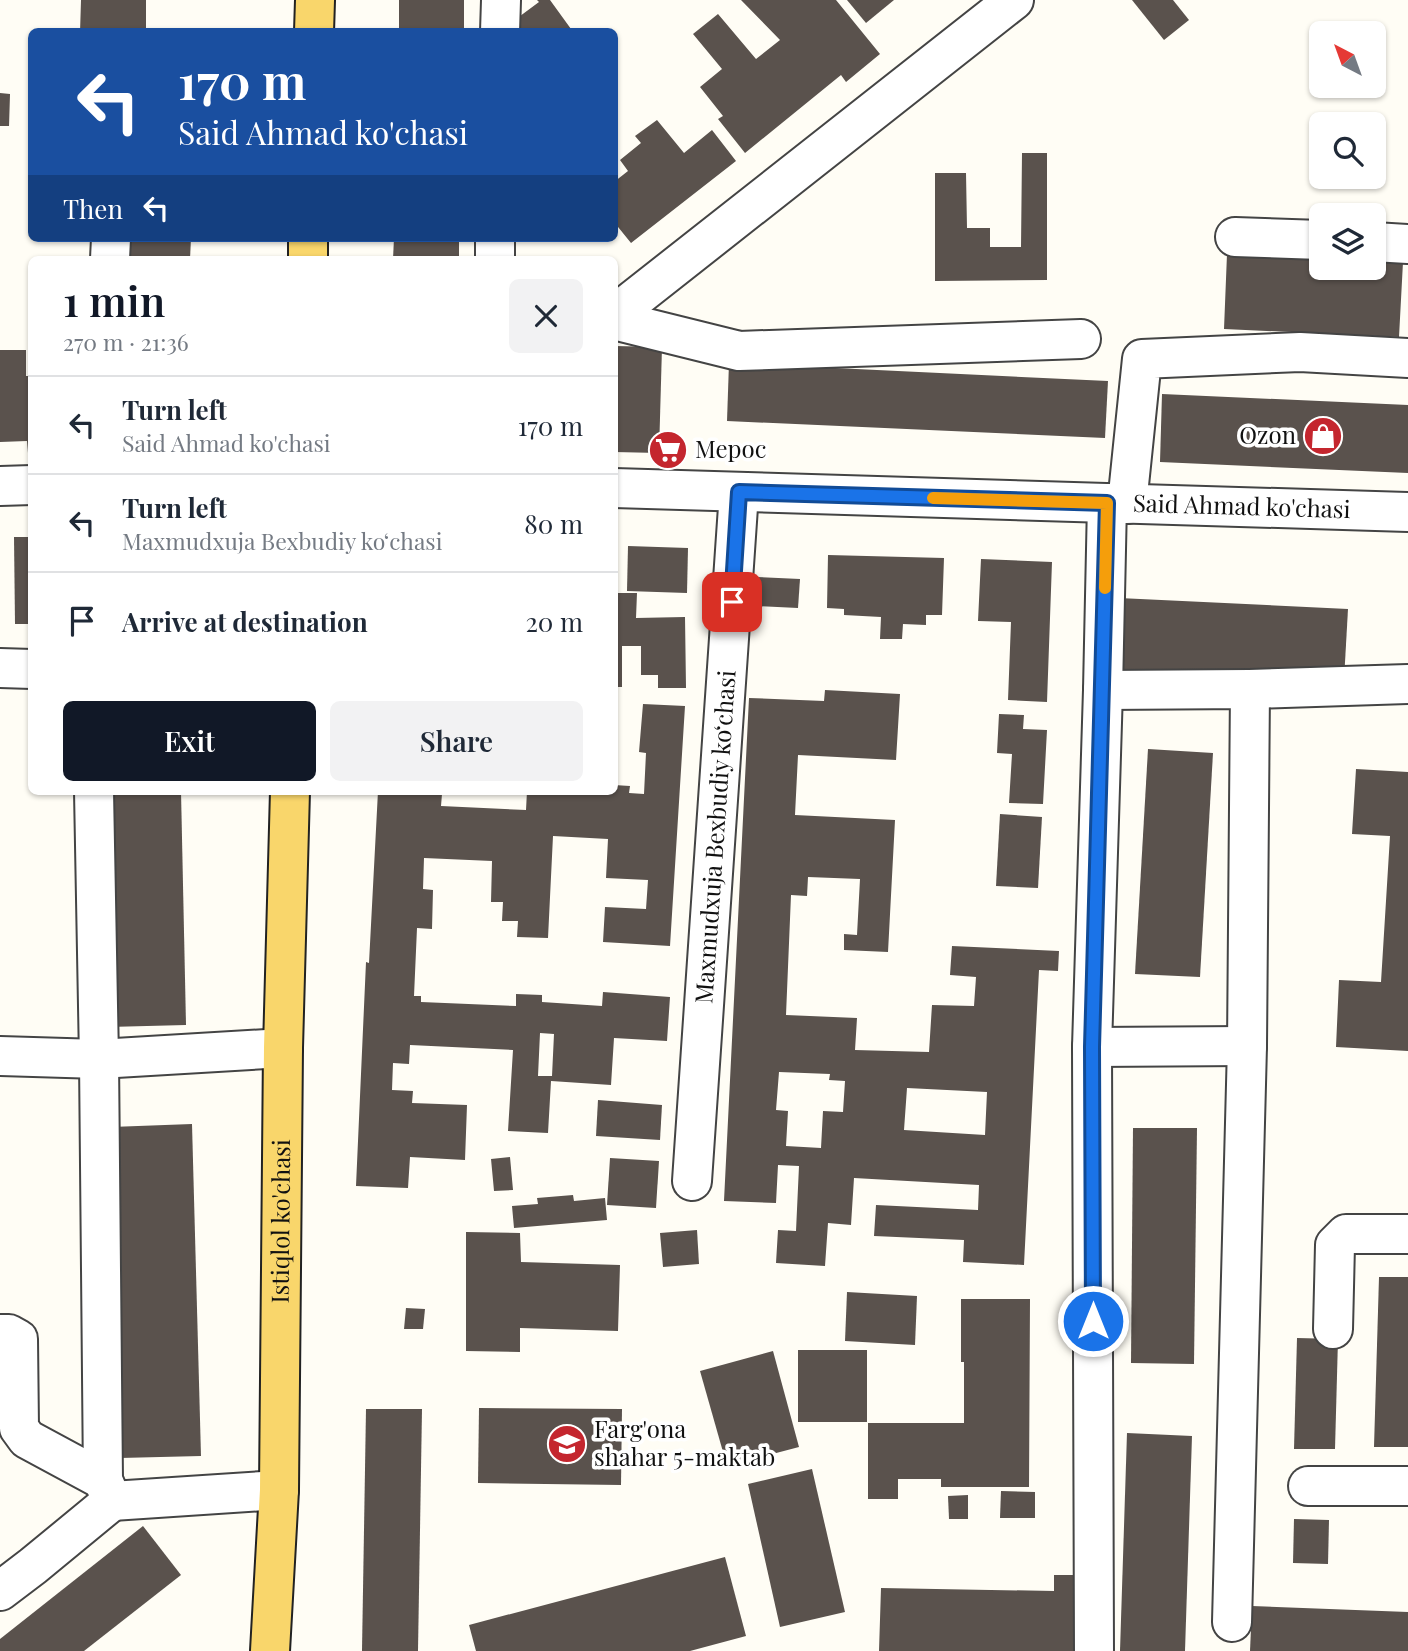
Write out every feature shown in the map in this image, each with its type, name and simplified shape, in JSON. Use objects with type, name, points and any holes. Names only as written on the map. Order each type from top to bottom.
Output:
[{"type":"main road","points":[[314,28],[315,0]]},
{"type":"main road","name":"Istiqlol ko'chasi","points":[[270,1651],[279,1490],[283,1048],[290,795]]},
{"type":"street","points":[[500,28],[501,0]]},
{"type":"street","points":[[618,315],[1014,0]]},
{"type":"street","points":[[1235,237],[1309,240]]},
{"type":"street","points":[[1386,243],[1408,244]]},
{"type":"street","points":[[618,319],[739,351],[1081,339]]},
{"type":"street","points":[[1094,1651],[1092,1047],[1103,690],[1117,503],[1142,359],[1300,352],[1408,358]]},
{"type":"street","points":[[0,486],[28,485]]},
{"type":"street","name":"Said Ahmad ko'chasi","points":[[618,488],[1408,512]]},
{"type":"street","name":"Maxmudxuja Bexbudiy koʻchasi","points":[[692,1181],[739,492]]},
{"type":"street","points":[[0,668],[28,669]]},
{"type":"street","points":[[1103,690],[1408,684]]},
{"type":"street","points":[[1233,1622],[1247,1045],[1251,689]]},
{"type":"street","points":[[0,1591],[33,1566],[108,1490],[94,795]]},
{"type":"street","points":[[1092,1047],[1247,1045]]},
{"type":"street","points":[[0,1056],[99,1059],[283,1048]]},
{"type":"street","points":[[1333,1329],[1335,1244],[1346,1234],[1408,1234]]},
{"type":"street","points":[[0,1334],[9,1334],[18,1339],[19,1428],[27,1439],[108,1490],[279,1490]]},
{"type":"street","points":[[1308,1486],[1408,1486]]},
{"type":"building","points":[[81,0],[146,0],[146,28],[80,28]]},
{"type":"building","points":[[399,0],[464,0],[464,28],[399,28]]},
{"type":"building","points":[[537,0],[550,0],[570,28],[510,28],[508,25],[539,2]]},
{"type":"building","points":[[741,0],[836,0],[880,54],[846,82],[841,75],[745,153],[718,119],[723,116],[700,87],[722,69],[693,34],[718,14],[756,59],[780,40]]},
{"type":"building","points":[[847,0],[894,0],[866,23]]},
{"type":"building","points":[[1132,0],[1173,0],[1189,20],[1164,40]]},
{"type":"building","points":[[0,93],[10,94],[9,126],[0,126]]},
{"type":"building","points":[[657,120],[684,153],[712,130],[736,161],[631,243],[618,227],[618,179],[628,171],[620,160],[641,143],[635,136]]},
{"type":"building","points":[[1022,153],[1047,153],[1047,280],[935,281],[935,173],[966,173],[967,228],[990,228],[990,247],[1021,247]]},
{"type":"building","points":[[117,242],[191,242],[190,256],[116,256]]},
{"type":"building","points":[[394,242],[459,242],[459,256],[393,256]]},
{"type":"building","points":[[1227,254],[1309,257],[1309,280],[1386,280],[1386,261],[1403,262],[1399,337],[1224,329]]},
{"type":"building","points":[[618,346],[662,347],[659,453],[618,452]]},
{"type":"building","points":[[0,350],[26,350],[28,453],[27,441],[0,442]]},
{"type":"building","points":[[729,363],[1108,381],[1105,438],[727,421]]},
{"type":"building","points":[[1162,394],[1408,405],[1408,473],[1160,462]]},
{"type":"building","points":[[14,537],[28,537],[28,624],[15,624]]},
{"type":"building","points":[[628,546],[688,548],[687,593],[627,591]]},
{"type":"building","points":[[828,555],[944,558],[942,615],[926,615],[926,625],[903,624],[902,639],[880,639],[881,617],[844,615],[844,609],[827,608]]},
{"type":"building","points":[[981,559],[1052,562],[1047,702],[1008,700],[1011,622],[978,621]]},
{"type":"building","points":[[756,577],[800,579],[798,608],[754,606]]},
{"type":"building","points":[[618,593],[637,593],[636,618],[685,617],[686,688],[658,688],[658,675],[641,675],[641,646],[622,646],[622,687],[618,687]]},
{"type":"building","points":[[1119,598],[1348,609],[1344,680],[1115,669]]},
{"type":"building","points":[[825,690],[900,694],[896,760],[798,755],[795,815],[895,820],[888,952],[844,950],[844,934],[857,935],[860,879],[808,877],[807,896],[791,895],[786,1015],[857,1018],[855,1050],[929,1052],[932,1005],[974,1006],[976,977],[950,975],[952,946],[1059,951],[1058,971],[1039,970],[1024,1265],[963,1262],[964,1240],[874,1236],[876,1205],[978,1210],[979,1185],[854,1178],[851,1225],[828,1223],[825,1266],[776,1263],[778,1230],[796,1231],[799,1166],[778,1165],[776,1203],[724,1201],[749,698],[824,701]],"holes":[[[779,1072],[830,1074],[829,1080],[845,1081],[843,1112],[823,1111],[821,1148],[786,1146],[788,1111],[776,1110]],[[907,1088],[987,1092],[985,1135],[904,1130]]]},
{"type":"building","points":[[643,704],[685,706],[670,946],[603,942],[605,907],[646,909],[648,880],[606,878],[608,839],[553,836],[548,938],[517,937],[518,921],[502,921],[503,902],[491,902],[492,861],[424,858],[423,889],[433,890],[432,929],[417,928],[414,996],[421,996],[421,1002],[516,1006],[516,994],[542,995],[542,1002],[602,1006],[603,992],[670,997],[667,1041],[614,1038],[611,1085],[551,1081],[548,1133],[508,1131],[513,1050],[410,1045],[409,1064],[393,1063],[392,1090],[413,1091],[412,1103],[467,1105],[465,1160],[410,1157],[408,1188],[356,1186],[366,962],[369,963],[378,795],[442,795],[441,806],[526,810],[527,795],[618,795],[618,785],[630,786],[629,793],[644,794],[646,753],[639,752]],"holes":[[[540,1033],[554,1034],[552,1076],[538,1076]]]},
{"type":"building","points":[[999,714],[1024,715],[1023,729],[1047,730],[1043,804],[1009,803],[1012,754],[997,753]]},
{"type":"building","points":[[1148,749],[1213,753],[1200,977],[1135,974]]},
{"type":"building","points":[[1356,769],[1408,772],[1408,1051],[1336,1047],[1339,980],[1381,982],[1390,836],[1352,834]]},
{"type":"building","points":[[103,795],[181,795],[186,1025],[108,1027]]},
{"type":"building","points":[[1000,814],[1042,817],[1038,888],[996,886]]},
{"type":"building","points":[[598,1100],[662,1105],[660,1140],[596,1136]]},
{"type":"building","points":[[192,1124],[201,1456],[120,1458],[111,1127]]},
{"type":"building","points":[[1133,1128],[1197,1128],[1194,1364],[1131,1363]]},
{"type":"building","points":[[510,1157],[513,1190],[494,1191],[491,1159]]},
{"type":"building","points":[[610,1158],[659,1161],[656,1208],[607,1205]]},
{"type":"building","points":[[573,1195],[574,1201],[605,1198],[607,1220],[514,1228],[512,1206],[538,1204],[537,1198]]},
{"type":"building","points":[[697,1230],[699,1264],[663,1267],[660,1233]]},
{"type":"building","points":[[466,1232],[520,1233],[521,1262],[620,1265],[618,1331],[520,1328],[520,1352],[466,1351]]},
{"type":"building","points":[[1379,1277],[1408,1277],[1408,1447],[1374,1447]]},
{"type":"building","points":[[847,1292],[917,1296],[915,1345],[845,1341]]},
{"type":"building","points":[[961,1299],[1030,1299],[1029,1487],[941,1487],[941,1479],[898,1479],[898,1499],[868,1499],[868,1423],[964,1423]]},
{"type":"building","points":[[406,1308],[425,1309],[423,1329],[404,1329]]},
{"type":"building","points":[[1297,1338],[1338,1339],[1335,1449],[1294,1449]]},
{"type":"building","points":[[798,1350],[867,1350],[867,1422],[798,1422]]},
{"type":"building","points":[[773,1351],[799,1447],[727,1466],[700,1371]]},
{"type":"building","points":[[479,1408],[622,1409],[621,1485],[478,1483]]},
{"type":"building","points":[[366,1409],[422,1409],[418,1651],[362,1651]]},
{"type":"building","points":[[1127,1433],[1192,1436],[1185,1651],[1120,1651]]},
{"type":"building","points":[[812,1469],[845,1612],[780,1627],[748,1484]]},
{"type":"building","points":[[1001,1491],[1035,1492],[1035,1518],[1000,1518]]},
{"type":"building","points":[[968,1495],[968,1519],[949,1519],[948,1496]]},
{"type":"building","points":[[1294,1519],[1329,1520],[1328,1564],[1293,1563]]},
{"type":"building","points":[[143,1526],[181,1575],[84,1651],[0,1651],[0,1639]]},
{"type":"building","points":[[725,1557],[746,1636],[690,1651],[476,1651],[469,1625]]},
{"type":"building","points":[[1054,1575],[1089,1575],[1087,1651],[879,1651],[881,1588],[1054,1591]]},
{"type":"building","points":[[1252,1606],[1408,1612],[1408,1651],[1250,1651]]},
{"type":"slow traffic","points":[[933,498],[1107,503],[1105,588]]},
{"type":"place","name":"Ozon","points":[[1323,436]]},
{"type":"place","name":"Мерос","points":[[668,450]]},
{"type":"place","name":"Farg'ona shahar 5-maktab","points":[[567,1444]]},
{"type":"route","points":[[732,602],[739,492],[1107,503],[1092,1047],[1093,1321]]}]
